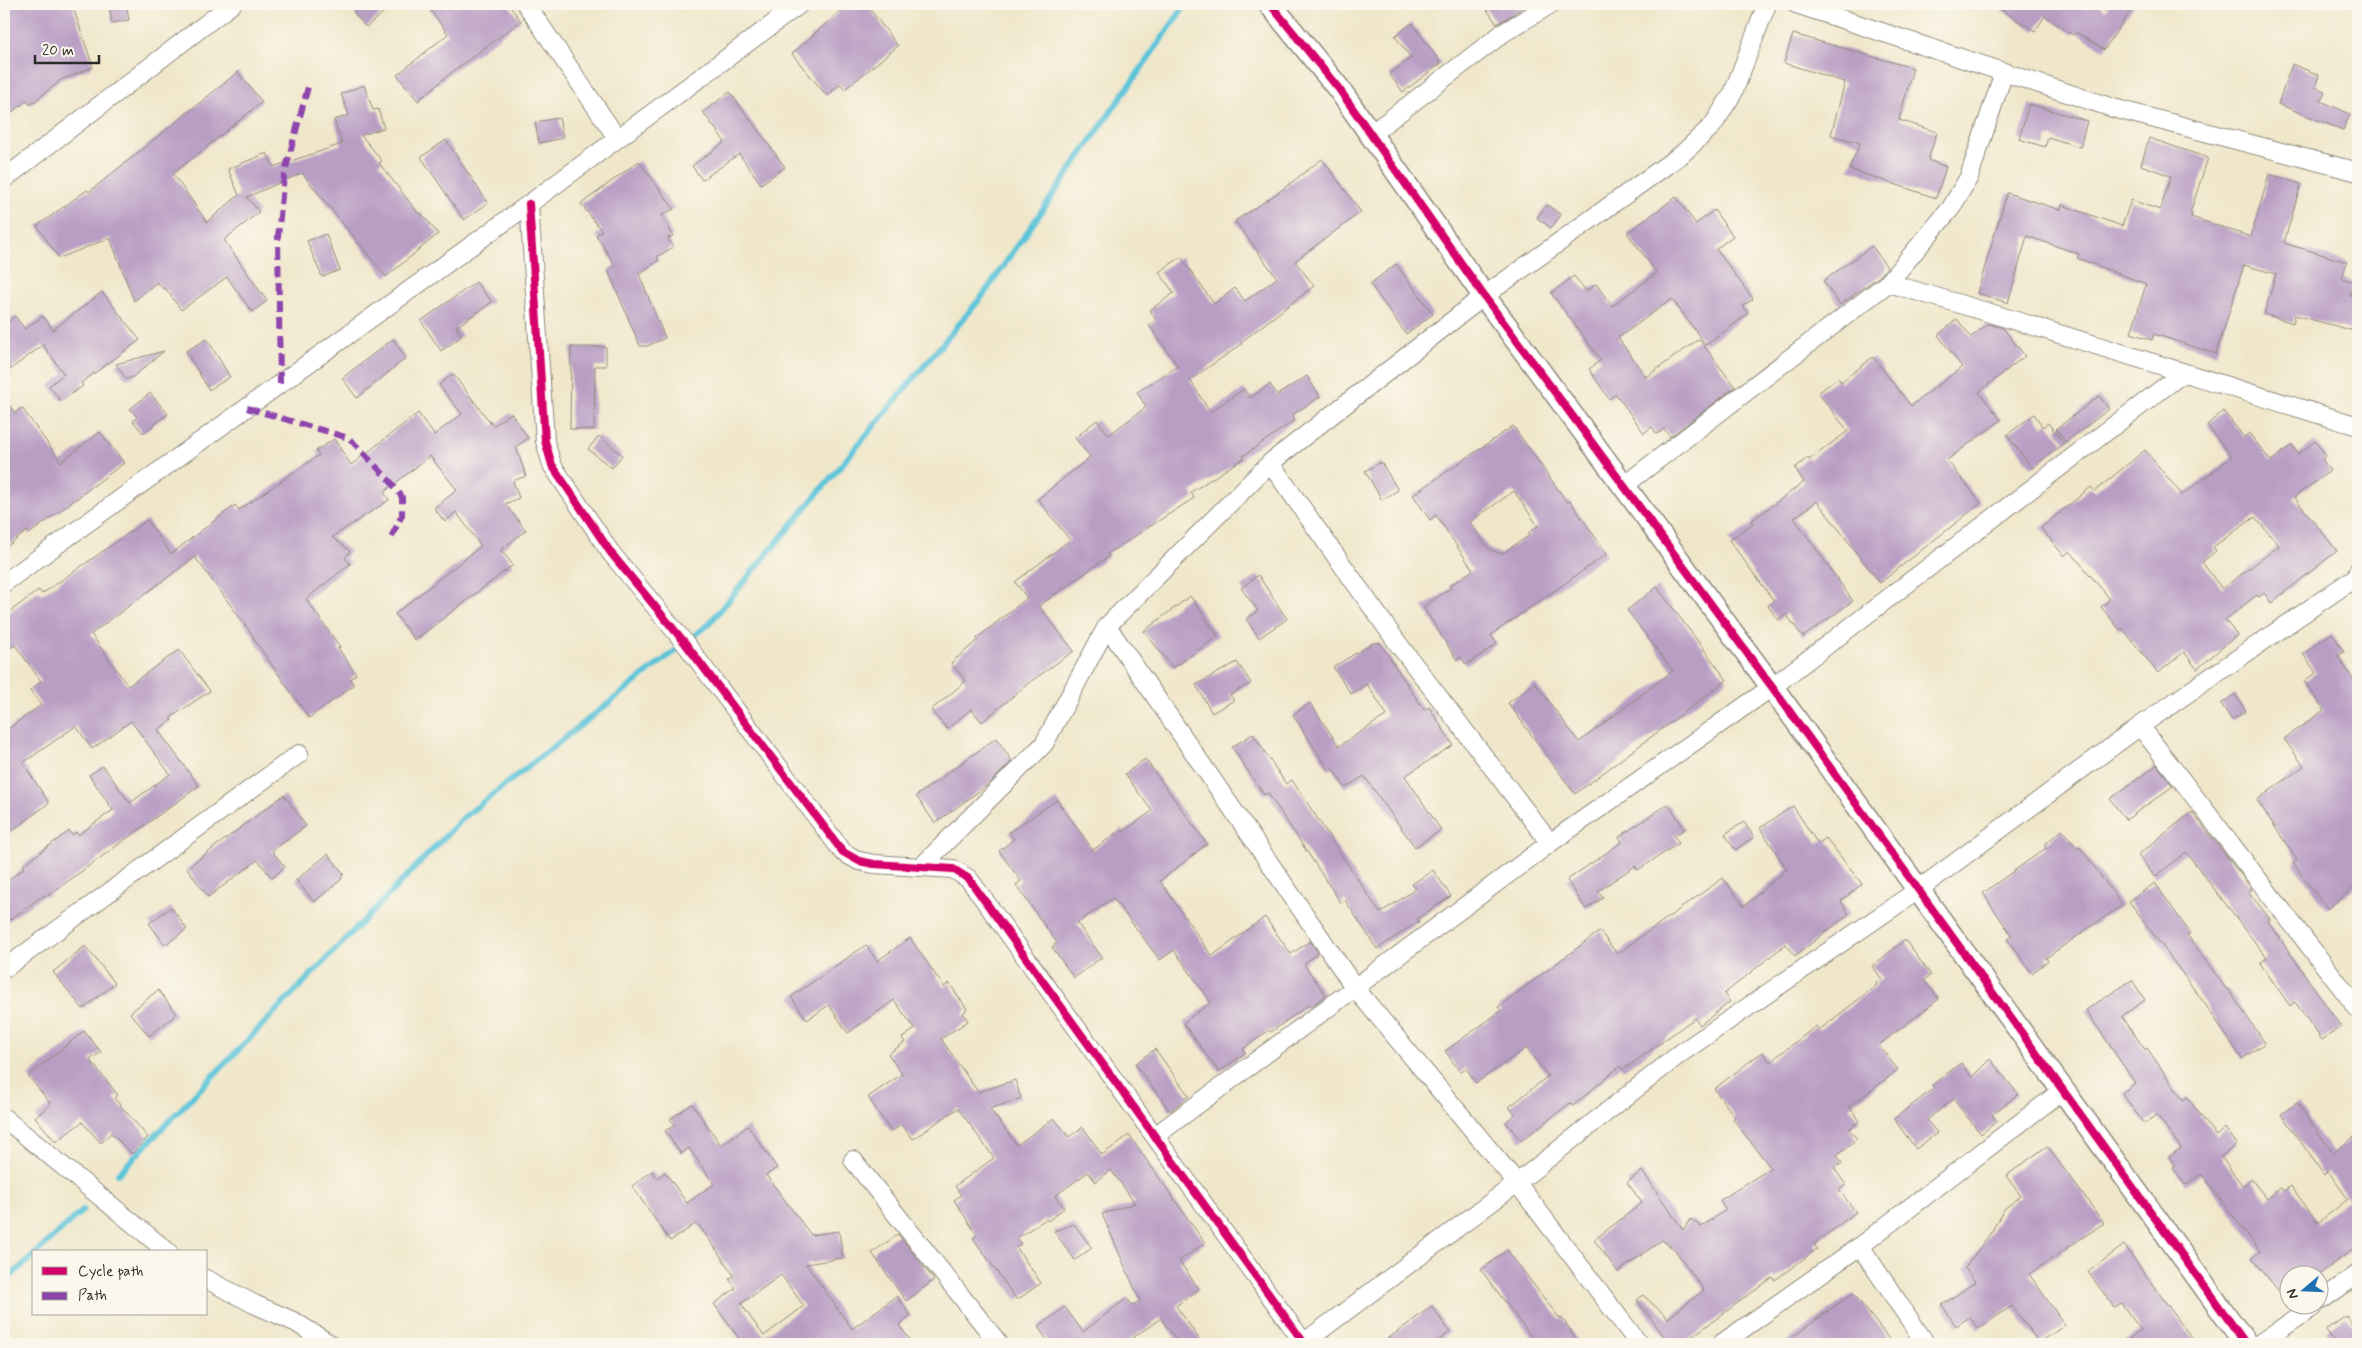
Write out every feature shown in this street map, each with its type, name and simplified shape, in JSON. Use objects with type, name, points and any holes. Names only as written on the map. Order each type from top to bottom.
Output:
[{"type":"street","points":[[4,179],[232,4]]},
{"type":"street","points":[[526,4],[617,138]]},
{"type":"street","points":[[4,583],[530,204],[800,4]]},
{"type":"street","points":[[1270,4],[1339,89],[1484,296],[1622,487],[1772,687],[2246,1344]]},
{"type":"street","points":[[1371,134],[1503,33],[1551,4]]},
{"type":"street","points":[[922,866],[1044,744],[1107,626],[1270,464],[1484,296],[1682,154],[1713,125],[1733,92],[1768,4]]},
{"type":"street","points":[[1796,4],[2113,108],[2358,172]]},
{"type":"street","points":[[1622,487],[1888,283],[1951,208],[1969,177],[2004,72]]},
{"type":"street","points":[[530,204],[545,442],[552,465],[611,553],[685,643],[843,852],[859,862],[953,869],[969,879],[1303,1344],[1517,1183],[1681,1053],[1918,890],[2140,726],[2357,576]]},
{"type":"street","points":[[1888,283],[2029,323],[2183,373],[2358,426]]},
{"type":"street","points":[[1155,1136],[1550,843],[1772,687],[2183,373]]},
{"type":"street","points":[[1270,464],[1399,645],[1550,843]]},
{"type":"street","points":[[1107,626],[1355,988],[1517,1183],[1639,1344]]},
{"type":"street","points":[[2140,726],[2358,1009]]},
{"type":"street","points":[[4,969],[299,754]]},
{"type":"street","points":[[1721,1344],[1860,1246],[2064,1090]]},
{"type":"street","points":[[4,1118],[166,1250]]},
{"type":"street","points":[[853,1160],[998,1344]]},
{"type":"street","points":[[1860,1246],[1926,1344]]},
{"type":"street","points":[[2330,1294],[2358,1274]]},
{"type":"street","points":[[208,1280],[254,1304],[295,1322],[330,1344]]},
{"type":"street","points":[[2258,1344],[2299,1316]]},
{"type":"building","points":[[13,4],[72,4],[93,67],[61,80],[30,105],[27,100],[4,119],[4,12]]},
{"type":"building","points":[[109,4],[126,4],[129,20],[112,23]]},
{"type":"building","points":[[363,4],[394,4],[366,27],[353,12]]},
{"type":"building","points":[[426,4],[508,4],[521,21],[452,72],[418,101],[397,75],[448,34]]},
{"type":"building","points":[[832,4],[866,4],[898,46],[845,89],[840,84],[827,96],[792,54],[839,12]]},
{"type":"building","points":[[1483,4],[1529,4],[1497,24]]},
{"type":"building","points":[[1992,4],[2096,4],[2105,11],[2110,4],[2135,4],[2104,50],[2076,32],[2073,35],[2045,16],[2035,31]]},
{"type":"building","points":[[1412,23],[1441,63],[1403,92],[1389,74],[1411,58],[1395,36]]},
{"type":"building","points":[[1793,34],[1913,68],[1899,120],[1937,132],[1928,160],[1946,167],[1936,198],[1849,169],[1860,143],[1831,135],[1845,82],[1784,63]]},
{"type":"building","points":[[2292,64],[2319,75],[2315,87],[2325,91],[2321,101],[2350,114],[2343,130],[2278,104]]},
{"type":"building","points":[[238,72],[262,102],[173,174],[207,222],[239,195],[228,169],[267,153],[273,167],[342,144],[334,120],[349,115],[341,94],[364,85],[373,110],[378,109],[384,128],[361,135],[382,161],[379,163],[419,214],[421,213],[438,234],[386,277],[302,173],[247,197],[259,212],[224,240],[267,301],[252,312],[227,277],[181,310],[165,288],[163,289],[157,282],[134,301],[110,238],[59,258],[37,226],[87,190],[89,192]]},
{"type":"building","points":[[730,92],[785,167],[761,184],[739,154],[702,180],[692,166],[725,142],[703,112]]},
{"type":"building","points":[[2029,104],[2087,121],[2080,147],[2048,137],[2045,147],[2019,139]]},
{"type":"building","points":[[559,118],[563,138],[539,143],[535,122]]},
{"type":"building","points":[[2149,138],[2208,158],[2190,213],[2192,213],[2191,217],[2251,237],[2269,174],[2301,184],[2284,243],[2347,262],[2342,278],[2354,282],[2350,296],[2358,297],[2358,332],[2295,315],[2293,323],[2264,314],[2276,274],[2244,265],[2216,354],[2154,334],[2152,340],[2131,333],[2146,284],[2077,258],[2079,254],[2027,236],[2008,303],[1977,293],[2007,193],[2061,210],[2062,205],[2122,226],[2131,200],[2160,210],[2171,176],[2141,165]]},
{"type":"building","points":[[446,140],[488,203],[464,220],[421,157]]},
{"type":"building","points":[[1322,159],[1361,212],[1295,261],[1314,286],[1241,342],[1242,344],[1190,380],[1210,412],[1244,389],[1250,398],[1270,384],[1277,395],[1307,376],[1320,397],[1292,415],[1295,420],[1243,456],[1244,458],[1191,492],[1194,498],[1107,554],[1109,556],[1039,606],[1074,651],[1030,682],[982,722],[971,709],[947,729],[931,710],[966,681],[951,663],[978,640],[977,638],[1027,598],[1015,582],[1070,540],[1038,499],[1090,457],[1075,438],[1097,420],[1109,435],[1146,407],[1137,392],[1178,366],[1149,325],[1156,320],[1150,310],[1174,293],[1159,272],[1181,257],[1214,304],[1235,288],[1245,301],[1277,278],[1235,221],[1279,192]]},
{"type":"building","points":[[639,161],[674,209],[662,215],[673,236],[668,238],[673,247],[657,257],[659,260],[639,274],[665,338],[647,346],[640,346],[608,270],[615,265],[596,235],[602,231],[581,204]]},
{"type":"building","points":[[1676,197],[1696,224],[1714,210],[1733,236],[1716,249],[1753,299],[1743,306],[1748,314],[1706,345],[1672,299],[1618,338],[1646,377],[1699,339],[1735,387],[1670,437],[1664,429],[1657,434],[1652,427],[1644,433],[1616,394],[1609,399],[1589,369],[1601,360],[1551,293],[1574,276],[1586,291],[1596,284],[1612,306],[1657,273],[1627,233]]},
{"type":"building","points":[[1547,205],[1561,215],[1551,228],[1537,218]]},
{"type":"building","points":[[326,234],[340,270],[322,277],[307,241]]},
{"type":"building","points":[[1872,246],[1887,267],[1881,275],[1840,305],[1823,281]]},
{"type":"building","points":[[1396,264],[1433,314],[1406,334],[1370,284]]},
{"type":"building","points":[[476,282],[492,302],[456,327],[462,336],[441,351],[421,321]]},
{"type":"building","points":[[102,292],[140,340],[81,383],[83,386],[61,401],[49,386],[64,374],[43,345],[4,374],[4,325],[15,316],[25,329],[43,316],[53,330]]},
{"type":"building","points":[[1957,319],[1971,337],[1988,324],[2003,328],[2025,356],[1979,392],[2001,420],[1947,460],[1981,503],[1880,583],[1817,501],[1794,518],[1853,601],[1803,637],[1786,614],[1778,620],[1768,606],[1774,601],[1729,540],[1753,523],[1751,521],[1804,482],[1795,468],[1808,457],[1809,460],[1848,431],[1818,393],[1838,378],[1841,382],[1873,357],[1911,406],[1962,367],[1938,335]]},
{"type":"building","points":[[207,339],[230,377],[209,390],[186,351]]},
{"type":"building","points":[[393,339],[406,358],[357,398],[342,378]]},
{"type":"building","points":[[571,347],[606,347],[606,366],[595,366],[594,430],[570,429]]},
{"type":"building","points":[[164,351],[133,377],[126,379],[116,364]]},
{"type":"building","points":[[453,374],[493,426],[511,413],[528,438],[516,447],[526,476],[513,481],[519,498],[505,504],[526,530],[501,550],[513,565],[415,640],[395,614],[481,546],[456,512],[445,522],[434,508],[457,490],[430,456],[384,492],[389,500],[332,537],[350,551],[345,558],[350,564],[306,599],[340,647],[338,648],[356,674],[350,679],[354,685],[309,718],[254,637],[195,557],[91,634],[128,686],[179,650],[210,691],[170,718],[172,720],[158,730],[199,786],[46,897],[44,895],[4,924],[4,883],[24,868],[23,865],[69,831],[72,835],[76,832],[78,835],[113,810],[89,775],[103,766],[130,803],[170,774],[131,721],[92,749],[76,726],[23,763],[49,803],[4,837],[4,732],[41,705],[30,690],[41,681],[15,645],[4,652],[4,616],[39,590],[42,594],[147,520],[171,554],[235,505],[239,510],[319,455],[316,451],[334,439],[351,465],[418,413],[434,435],[462,414],[439,385]]},
{"type":"building","points":[[150,393],[168,414],[143,433],[133,421],[137,417],[130,409]]},
{"type":"building","points":[[2099,396],[2109,409],[2066,442],[2056,429]]},
{"type":"building","points":[[4,398],[15,413],[22,408],[61,462],[100,432],[124,463],[29,534],[27,531],[4,549]]},
{"type":"building","points":[[2223,411],[2244,437],[2249,433],[2271,461],[2292,445],[2298,454],[2315,441],[2326,456],[2322,459],[2330,471],[2294,497],[2337,551],[2271,603],[2264,593],[2259,597],[2257,595],[2225,620],[2237,635],[2197,669],[2184,652],[2158,673],[2122,628],[2120,630],[2101,607],[2110,599],[2070,551],[2064,556],[2041,528],[2091,487],[2095,491],[2145,450],[2182,495],[2232,457],[2207,425]],"holes":[[[2255,517],[2279,546],[2222,589],[2202,562],[2216,551],[2213,547]]]},
{"type":"building","points":[[2034,414],[2043,427],[2048,423],[2064,443],[2032,468],[2007,435]]},
{"type":"building","points":[[1513,426],[1567,502],[1570,501],[1607,554],[1491,635],[1497,644],[1466,665],[1461,657],[1457,660],[1423,607],[1473,570],[1436,515],[1430,520],[1413,495]],"holes":[[[1514,491],[1538,526],[1528,533],[1530,535],[1501,554],[1489,549],[1470,522]]]},
{"type":"building","points":[[599,436],[622,455],[612,468],[588,449]]},
{"type":"building","points":[[1381,462],[1398,490],[1382,500],[1365,471]]},
{"type":"building","points":[[1258,575],[1287,619],[1259,638],[1246,619],[1258,611],[1241,588]]},
{"type":"building","points":[[1657,587],[1727,680],[1575,794],[1508,703],[1535,683],[1579,742],[1673,671],[1627,610]]},
{"type":"building","points":[[1190,596],[1218,636],[1173,668],[1144,631]]},
{"type":"building","points":[[2332,633],[2344,652],[2338,656],[2358,686],[2358,885],[2327,909],[2293,863],[2297,860],[2257,800],[2304,766],[2284,739],[2324,710],[2304,681],[2316,673],[2303,654]]},
{"type":"building","points":[[1373,643],[1380,643],[1424,710],[1429,707],[1453,745],[1405,776],[1441,830],[1415,847],[1364,776],[1345,788],[1332,768],[1329,770],[1293,715],[1310,703],[1339,746],[1387,715],[1367,684],[1351,694],[1333,667]]},
{"type":"building","points":[[1237,662],[1251,683],[1230,695],[1234,700],[1212,713],[1196,685]]},
{"type":"building","points":[[2235,694],[2246,711],[2232,720],[2221,704]]},
{"type":"building","points":[[1253,734],[1286,784],[1292,780],[1380,913],[1416,889],[1412,884],[1433,870],[1451,896],[1417,919],[1419,921],[1377,949],[1345,900],[1341,903],[1268,793],[1264,795],[1232,747]]},
{"type":"building","points":[[996,738],[1012,761],[989,784],[935,823],[916,796]]},
{"type":"building","points":[[1145,759],[1207,844],[1160,881],[1212,956],[1265,917],[1291,954],[1310,941],[1318,953],[1305,963],[1305,966],[1326,995],[1310,1007],[1308,1005],[1271,1032],[1269,1030],[1243,1049],[1245,1053],[1219,1072],[1183,1023],[1211,1002],[1174,950],[1160,960],[1113,898],[1077,923],[1102,957],[1074,978],[1052,947],[1057,943],[1016,885],[1021,881],[999,851],[1014,839],[1009,832],[1057,800],[1093,850],[1122,829],[1123,832],[1152,811],[1125,774]]},
{"type":"building","points":[[2157,765],[2173,786],[2126,820],[2110,799]]},
{"type":"building","points":[[284,795],[306,826],[272,851],[285,867],[272,878],[258,860],[208,897],[187,868]]},
{"type":"building","points":[[1668,804],[1685,829],[1674,836],[1679,843],[1638,870],[1635,866],[1598,891],[1603,898],[1586,909],[1567,880],[1622,842],[1619,837]]},
{"type":"building","points":[[1793,806],[1818,844],[1826,838],[1862,884],[1841,901],[1849,914],[1795,956],[1786,944],[1724,994],[1730,1002],[1700,1025],[1695,1018],[1623,1070],[1620,1066],[1573,1106],[1570,1103],[1521,1141],[1506,1122],[1515,1114],[1509,1107],[1548,1076],[1526,1048],[1476,1083],[1466,1068],[1460,1072],[1445,1051],[1501,1011],[1498,1007],[1600,931],[1617,954],[1723,878],[1744,906],[1787,869],[1760,828]]},
{"type":"building","points":[[2192,812],[2252,889],[2248,891],[2270,919],[2268,921],[2341,1027],[2322,1040],[2295,1002],[2290,1006],[2260,963],[2267,958],[2186,852],[2155,877],[2138,855]]},
{"type":"building","points":[[1744,822],[1754,837],[1735,850],[1725,834]]},
{"type":"building","points":[[2062,830],[2078,849],[2080,847],[2122,905],[2046,958],[2048,961],[2032,973],[2007,939],[2012,936],[1983,893],[2046,848],[2044,845]]},
{"type":"building","points":[[328,854],[344,874],[341,877],[342,879],[314,902],[296,880]]},
{"type":"building","points":[[2155,883],[2190,933],[2187,935],[2228,989],[2265,1043],[2242,1059],[2205,1004],[2129,901]]},
{"type":"building","points":[[171,907],[187,929],[165,945],[149,923]]},
{"type":"building","points":[[910,938],[944,987],[949,983],[967,1009],[963,1013],[968,1021],[941,1039],[978,1092],[1015,1080],[1021,1098],[990,1109],[1017,1145],[1054,1118],[1069,1137],[1083,1127],[1102,1155],[1129,1135],[1205,1243],[1179,1261],[1199,1289],[1176,1306],[1203,1344],[1179,1344],[1161,1318],[1124,1344],[1050,1344],[1038,1327],[1065,1307],[1083,1332],[1127,1298],[1132,1305],[1140,1301],[1102,1214],[1135,1203],[1111,1170],[1096,1182],[1088,1172],[1055,1196],[1064,1208],[1048,1221],[1046,1219],[1017,1238],[1021,1244],[1016,1247],[1041,1283],[1017,1300],[973,1238],[977,1235],[954,1200],[961,1195],[955,1186],[994,1158],[958,1108],[913,1139],[901,1125],[891,1132],[868,1097],[902,1074],[888,1054],[905,1042],[902,1038],[915,1029],[894,1000],[848,1033],[829,1005],[807,1020],[791,997],[866,945],[877,961]]},
{"type":"building","points":[[1905,940],[1931,975],[1924,980],[1939,999],[1879,1045],[1898,1070],[1849,1107],[1860,1121],[1849,1129],[1857,1139],[1837,1155],[1842,1163],[1834,1168],[1846,1185],[1839,1190],[1856,1212],[1814,1244],[1817,1249],[1775,1280],[1773,1277],[1682,1344],[1670,1344],[1637,1300],[1643,1295],[1668,1318],[1704,1290],[1675,1250],[1662,1240],[1618,1272],[1594,1240],[1642,1203],[1627,1182],[1642,1171],[1683,1230],[1691,1219],[1701,1227],[1726,1210],[1720,1200],[1771,1168],[1733,1119],[1735,1117],[1714,1089],[1762,1052],[1770,1062],[1816,1026],[1819,1030],[1877,985],[1876,983],[1882,979],[1872,966]]},
{"type":"building","points":[[85,946],[115,983],[83,1009],[53,972]]},
{"type":"building","points":[[2132,980],[2145,1000],[2122,1016],[2183,1100],[2187,1097],[2216,1136],[2225,1128],[2237,1144],[2221,1157],[2243,1186],[2251,1179],[2267,1199],[2281,1188],[2284,1191],[2291,1186],[2318,1223],[2348,1199],[2328,1171],[2324,1175],[2281,1114],[2297,1103],[2333,1153],[2358,1134],[2358,1245],[2330,1266],[2280,1266],[2280,1293],[2252,1258],[2260,1251],[2201,1174],[2185,1185],[2173,1168],[2176,1166],[2169,1157],[2181,1148],[2157,1115],[2144,1124],[2122,1093],[2135,1083],[2086,1010]]},
{"type":"building","points":[[158,990],[177,1014],[149,1036],[130,1013]]},
{"type":"building","points":[[84,1031],[101,1052],[90,1060],[118,1095],[114,1098],[148,1137],[132,1154],[111,1133],[101,1143],[82,1122],[56,1142],[35,1117],[51,1104],[28,1076]]},
{"type":"building","points":[[1155,1049],[1189,1096],[1170,1111],[1135,1064]]},
{"type":"building","points":[[1990,1059],[2018,1094],[1992,1115],[1997,1121],[1981,1134],[1953,1099],[1927,1120],[1937,1133],[1916,1149],[1894,1119],[1934,1088],[1932,1085],[1961,1063],[1972,1077]]},
{"type":"building","points":[[692,1104],[721,1145],[748,1126],[777,1168],[766,1175],[811,1235],[839,1231],[843,1258],[806,1264],[852,1329],[897,1296],[911,1316],[899,1325],[913,1344],[743,1344],[714,1304],[736,1288],[729,1279],[734,1276],[718,1252],[697,1223],[670,1241],[632,1186],[652,1171],[657,1178],[665,1172],[687,1203],[714,1184],[689,1148],[681,1154],[665,1131],[675,1125],[670,1119]],"holes":[[[781,1275],[804,1306],[764,1336],[741,1304]]]},
{"type":"building","points":[[2047,1146],[2104,1223],[2029,1274],[2065,1325],[2039,1343],[2012,1306],[1978,1329],[1970,1317],[1956,1326],[1942,1305],[1975,1282],[1965,1268],[1992,1231],[2004,1209],[2021,1196],[2006,1176]]},
{"type":"building","points":[[1074,1224],[1092,1248],[1075,1260],[1054,1231]]},
{"type":"building","points":[[898,1234],[934,1280],[906,1301],[872,1253]]},
{"type":"building","points":[[2124,1245],[2196,1344],[2120,1344],[2141,1330],[2121,1303],[2114,1307],[2088,1272]]},
{"type":"building","points":[[1507,1250],[1560,1319],[1562,1318],[1580,1344],[1537,1344],[1481,1270]]},
{"type":"building","points":[[1853,1293],[1893,1344],[1783,1344],[1809,1325]]},
{"type":"building","points":[[1432,1306],[1450,1332],[1434,1344],[1381,1344]]},
{"type":"building","points":[[2346,1316],[2358,1333],[2358,1344],[2336,1344],[2326,1330]]},
{"type":"waterway","points":[[118,1174],[464,817],[708,625],[984,294],[1186,4]]},
{"type":"waterway","points":[[39,1250],[83,1210]]},
{"type":"waterway","points":[[4,1282],[32,1257]]},
{"type":"marked path","points":[[280,384],[278,237],[284,175],[308,87]]},
{"type":"marked path","points":[[247,408],[349,438],[391,482],[402,497],[402,515],[389,542]]},
{"type":"cycle path","points":[[1270,4],[1339,89],[1484,296],[1772,687],[2246,1344]]},
{"type":"cycle path","points":[[529,204],[545,441],[552,465],[611,553],[685,643],[843,852],[859,861],[874,864],[953,869],[969,879],[1304,1343]]}]
